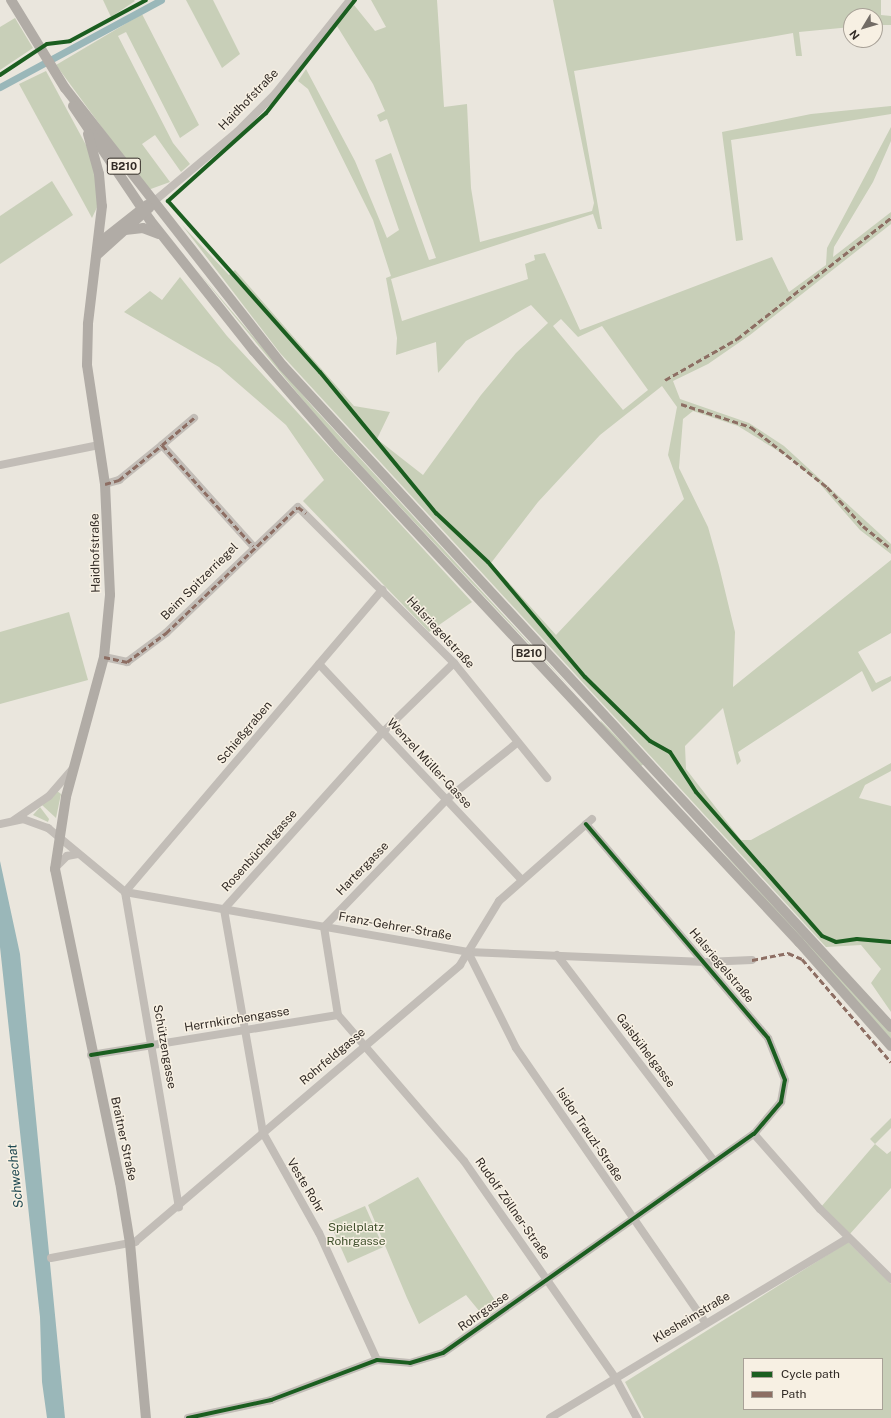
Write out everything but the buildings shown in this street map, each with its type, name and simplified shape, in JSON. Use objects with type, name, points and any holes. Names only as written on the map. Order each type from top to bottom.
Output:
[{"type":"main road","name":"B210","points":[[11,0],[50,66],[65,88],[152,203],[259,337],[347,438],[891,1027]]},
{"type":"main road","name":"B210","points":[[65,88],[88,134],[142,211],[254,351],[338,448],[799,942],[891,1046]]},
{"type":"main road","name":"Haidhofstraße","points":[[75,765],[104,657],[111,562],[105,484],[87,346],[98,254],[101,194],[88,134]]},
{"type":"main road","name":"Haidhofstraße","points":[[98,242],[152,203]]},
{"type":"main road","name":"Haidhofstraße","points":[[98,254],[142,211]]},
{"type":"main road","points":[[121,232],[143,228],[161,234]]},
{"type":"main road","name":"Braitner Straße","points":[[75,765],[58,834],[54,869],[130,1243],[146,1418]]},
{"type":"street","name":"Haidhofstraße","points":[[152,203],[237,132],[275,94],[350,0]]},
{"type":"street","points":[[105,484],[119,480],[194,418]]},
{"type":"street","points":[[0,465],[99,445]]},
{"type":"street","points":[[162,445],[253,546]]},
{"type":"street","name":"Beim Spitzerriegel","points":[[104,657],[127,662],[160,637],[253,546],[298,507],[306,514]]},
{"type":"street","name":"Halsriegelstraße","points":[[306,514],[454,663],[546,778]]},
{"type":"street","name":"Schießgraben","points":[[125,892],[382,590]]},
{"type":"street","name":"Rosenbüchelgasse","points":[[263,1133],[244,1031],[224,909],[383,732],[454,663]]},
{"type":"street","name":"Wenzel Müller-Gasse","points":[[319,664],[522,880]]},
{"type":"street","name":"Hartergasse","points":[[324,927],[446,799],[517,743]]},
{"type":"street","name":"Haidhofstraße","points":[[14,820],[49,796],[75,765]]},
{"type":"street","points":[[0,824],[14,820]]},
{"type":"street","name":"Franz-Gehrer-Straße","points":[[14,820],[32,820],[58,834],[78,854],[125,892],[468,952],[706,962],[752,960]]},
{"type":"street","name":"Halsriegelstraße","points":[[589,822],[768,1038],[782,1068],[786,1091],[781,1102],[754,1134]]},
{"type":"street","name":"Rohrfeldgasse","points":[[51,1258],[130,1243],[179,1207],[364,1046],[460,965],[498,902],[589,822]]},
{"type":"street","points":[[54,869],[67,856],[78,854]]},
{"type":"street","name":"Schützengasse","points":[[125,892],[179,1207]]},
{"type":"street","points":[[324,927],[338,1015],[364,1046]]},
{"type":"street","name":"Isidor Trauzl-Straße","points":[[468,952],[516,1048],[706,1323]]},
{"type":"street","name":"Gaisbühelgasse","points":[[556,955],[714,1161]]},
{"type":"street","name":"Herrnkirchengasse","points":[[91,1055],[338,1015]]},
{"type":"street","name":"Rudolf Zöllner-Straße","points":[[364,1046],[464,1161],[616,1379],[637,1418]]},
{"type":"street","name":"Veste Rohr","points":[[263,1133],[319,1233],[377,1360]]},
{"type":"street","points":[[754,1134],[848,1238],[891,1279]]},
{"type":"street","name":"Rohrgasse","points":[[188,1418],[271,1400],[377,1360],[410,1363],[443,1353],[754,1134]]},
{"type":"street","name":"Klesheimstraße","points":[[550,1418],[848,1238]]},
{"type":"green space","points":[[103,0],[134,0],[135,1],[111,17]]},
{"type":"green space","points":[[186,0],[213,0],[240,54],[222,68]]},
{"type":"green space","points":[[371,0],[437,0],[444,107],[467,104],[471,188],[480,242],[592,211],[594,203],[553,0],[881,0],[881,8],[843,8],[843,28],[799,32],[802,56],[796,56],[793,33],[574,71],[602,229],[598,229],[593,214],[391,279],[402,321],[528,279],[525,264],[535,260],[534,255],[545,253],[580,330],[772,257],[789,292],[826,265],[827,248],[891,127],[891,141],[873,182],[834,247],[833,257],[891,212],[891,224],[750,335],[708,364],[673,381],[680,399],[749,423],[784,446],[891,544],[891,554],[860,530],[819,483],[788,457],[738,426],[693,411],[683,419],[679,468],[708,527],[719,566],[735,632],[733,687],[891,560],[891,633],[858,652],[876,683],[891,676],[891,681],[872,692],[862,671],[738,752],[741,761],[737,765],[723,708],[685,746],[686,769],[741,840],[751,840],[891,763],[891,771],[865,785],[859,798],[891,806],[891,1012],[871,983],[881,969],[861,945],[826,947],[280,353],[182,225],[229,275],[235,270],[354,406],[390,412],[377,439],[423,475],[481,395],[516,353],[548,323],[531,305],[466,341],[438,373],[436,342],[396,355],[397,338],[386,278],[391,276],[373,220],[308,89],[298,81],[306,69],[355,161],[387,238],[399,230],[375,160],[391,153],[429,260],[436,258],[387,119],[380,122],[377,115],[385,111],[373,84],[337,26],[354,5],[375,31],[386,27]],"holes":[[[561,319],[578,337],[602,326],[648,390],[623,410],[553,326]],[[662,386],[677,407],[668,455],[684,499],[556,635],[491,563],[538,502],[600,435]]]},
{"type":"green space","points":[[142,14],[199,125],[180,138],[126,32],[118,36],[173,143],[190,164],[181,172],[155,135],[142,144],[170,182],[148,190],[56,65]]},
{"type":"green space","points":[[883,15],[891,16],[891,25],[883,25]]},
{"type":"green space","points":[[15,18],[33,48],[0,70],[0,27]]},
{"type":"green space","points":[[46,71],[93,158],[99,203],[92,218],[19,84]]},
{"type":"green space","points":[[891,106],[891,114],[731,140],[743,240],[736,241],[722,132],[811,114]]},
{"type":"green space","points":[[52,181],[73,215],[0,264],[0,216]]},
{"type":"green space","points":[[195,268],[313,407],[577,695],[325,427]]},
{"type":"green space","points":[[180,277],[227,336],[472,602],[429,632],[303,501],[324,480],[286,425],[219,367],[124,312],[150,291],[162,300]]},
{"type":"green space","points":[[69,612],[88,680],[0,704],[0,632]]},
{"type":"green space","points":[[600,720],[644,764],[641,766],[603,727]]},
{"type":"green space","points":[[57,791],[61,794],[56,818],[42,805]]},
{"type":"green space","points":[[40,807],[49,819],[48,822],[33,815]]},
{"type":"green space","points":[[711,839],[853,989],[891,1032],[891,1039]]},
{"type":"green space","points":[[891,1118],[891,1128],[875,1144],[870,1139]]},
{"type":"green space","points":[[875,1144],[887,1154],[891,1151],[891,1188],[849,1235],[821,1207]]},
{"type":"green space","points":[[418,1177],[499,1307],[485,1318],[466,1295],[419,1324],[368,1205]]},
{"type":"green space","name":"Spielplatz Rohrgasse","points":[[365,1206],[383,1247],[348,1263],[329,1222]]},
{"type":"green space","points":[[848,1242],[891,1284],[891,1418],[644,1418],[625,1382]]},
{"type":"water","points":[[0,861],[20,954],[65,1418],[47,1418],[42,1382],[40,1317],[0,947]]},
{"type":"waterway","points":[[0,87],[161,0]]},
{"type":"marked path","points":[[665,380],[737,339],[891,218]]},
{"type":"marked path","points":[[681,404],[751,427],[827,487],[863,526],[891,549]]},
{"type":"marked path","points":[[162,445],[194,418]]},
{"type":"marked path","points":[[105,484],[119,480],[162,445],[253,546]]},
{"type":"marked path","points":[[104,657],[127,662],[166,633],[298,507],[306,513]]},
{"type":"marked path","points":[[752,960],[788,953],[802,959],[891,1062]]},
{"type":"cycle path","points":[[0,75],[47,44],[70,41],[146,0]]},
{"type":"cycle path","points":[[355,0],[266,113],[168,201],[320,372],[436,513],[488,562],[585,677],[650,741],[670,752],[696,792],[822,936],[836,942],[857,939],[891,942]]},
{"type":"cycle path","points":[[188,1418],[271,1400],[377,1360],[410,1363],[443,1353],[754,1134],[781,1102],[785,1080],[768,1038],[586,824]]},
{"type":"cycle path","points":[[91,1055],[152,1045]]},
{"type":"water label","name":"Schwechat","points":[[16,1176]]}]
